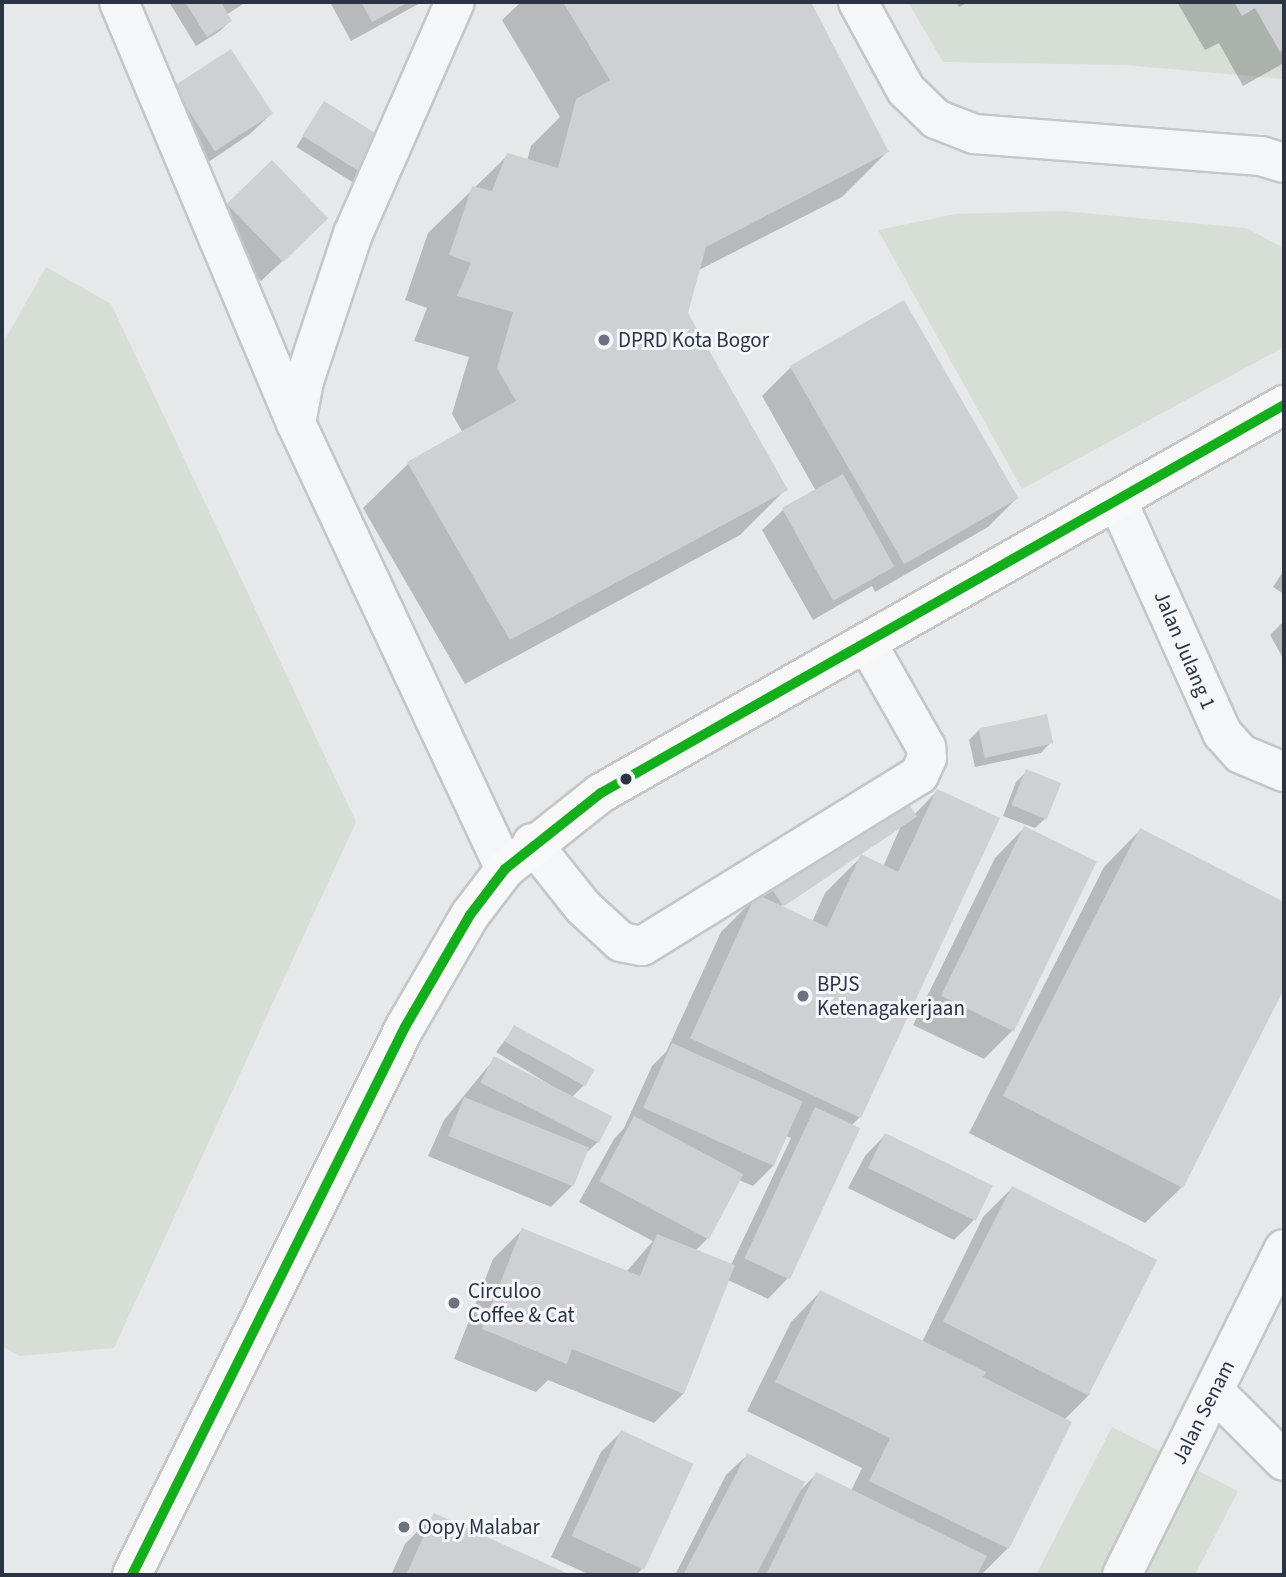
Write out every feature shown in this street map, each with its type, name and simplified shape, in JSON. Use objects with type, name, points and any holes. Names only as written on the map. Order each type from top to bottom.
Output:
[{"type":"main road","points":[[132,1575],[405,1027],[470,915],[518,856],[601,793],[1284,405]]},
{"type":"street","points":[[119,2],[296,423],[518,856],[583,907],[613,935],[642,946],[919,775],[927,758],[926,747],[866,643]]},
{"type":"street","points":[[296,423],[304,381],[354,234],[455,2]]},
{"type":"street","points":[[859,2],[906,90],[936,118],[974,134],[1261,156],[1284,163]]},
{"type":"street","name":"Jalan Julang 1","points":[[1117,499],[1222,733],[1241,754],[1284,772]]},
{"type":"street","name":"Jalan Senam","points":[[1122,1575],[1284,1250]]},
{"type":"street","points":[[1214,1391],[1284,1461]]},
{"type":"shaded area","points":[[908,2],[1284,2],[1284,79],[1125,65],[943,62]]},
{"type":"shaded area","points":[[1062,211],[1246,228],[1284,248],[1284,347],[1022,489],[878,230],[956,214]]},
{"type":"shaded area","points":[[46,267],[111,304],[356,822],[114,1348],[19,1356],[2,1346],[2,345]]},
{"type":"shaded area","points":[[1112,1427],[1238,1491],[1195,1575],[1036,1575]]},
{"type":"building","points":[[185,2],[221,2],[232,21],[207,37]]},
{"type":"building","points":[[361,2],[409,2],[372,22]]},
{"type":"building","name":"DPRD Kota Bogor","points":[[563,2],[811,2],[889,152],[706,247],[688,313],[788,490],[510,640],[407,462],[516,401],[497,368],[513,312],[457,296],[471,263],[449,255],[472,186],[492,191],[507,153],[558,168],[576,99],[610,80]]},
{"type":"building","points":[[1234,2],[1284,2],[1284,49],[1280,52],[1255,8],[1242,16]]},
{"type":"building","points":[[231,49],[273,114],[215,151],[173,87]]},
{"type":"building","points":[[324,101],[387,140],[365,175],[302,136]]},
{"type":"building","points":[[272,160],[328,218],[283,262],[227,204]]},
{"type":"building","points":[[904,300],[1018,498],[904,564],[790,366]]},
{"type":"building","points":[[843,474],[894,567],[833,601],[782,508]]},
{"type":"building","points":[[1047,714],[1053,743],[985,758],[979,729]]},
{"type":"building","points":[[1026,769],[1061,783],[1047,819],[1011,805]]},
{"type":"building","points":[[937,789],[1000,818],[861,1118],[690,1038],[756,894],[827,927],[861,854],[898,872]]},
{"type":"building","points":[[902,794],[917,816],[784,906],[769,884]]},
{"type":"building","points":[[1024,826],[1097,862],[1014,1031],[941,996]]},
{"type":"building","points":[[1140,828],[1284,902],[1284,989],[1183,1188],[1003,1096]]},
{"type":"building","points":[[514,1025],[594,1070],[585,1086],[505,1042]]},
{"type":"building","points":[[672,1043],[803,1101],[774,1166],[643,1108]]},
{"type":"building","points":[[494,1056],[613,1116],[599,1143],[480,1083]]},
{"type":"building","points":[[464,1097],[589,1148],[573,1187],[448,1136]]},
{"type":"building","points":[[815,1107],[860,1128],[790,1279],[744,1258]]},
{"type":"building","points":[[634,1116],[743,1174],[709,1240],[599,1181]]},
{"type":"building","points":[[885,1133],[993,1186],[976,1221],[868,1168]]},
{"type":"building","points":[[1012,1186],[1157,1260],[1088,1395],[943,1321]]},
{"type":"building","points":[[522,1228],[640,1276],[657,1234],[735,1265],[684,1394],[572,1349],[567,1364],[482,1329]]},
{"type":"building","points":[[820,1290],[986,1372],[983,1377],[1072,1422],[1009,1549],[869,1481],[890,1438],[775,1382]]},
{"type":"building","points":[[621,1430],[694,1464],[644,1570],[572,1536]]},
{"type":"building","points":[[747,1453],[805,1482],[756,1575],[683,1575]]},
{"type":"building","points":[[816,1472],[987,1556],[977,1575],[766,1575]]},
{"type":"building","points":[[434,1513],[571,1575],[406,1575]]},
{"type":"transit line","points":[[132,1575],[405,1027],[470,915],[505,869],[601,793],[1284,405]]},
{"type":"place","name":"DPRD Kota Bogor","points":[[604,340]]},
{"type":"place","name":"BPJS Ketenagakerjaan","points":[[803,996]]},
{"type":"place","name":"Circuloo Coffee & Cat","points":[[454,1303]]},
{"type":"place","name":"Oopy Malabar","points":[[404,1527]]}]
